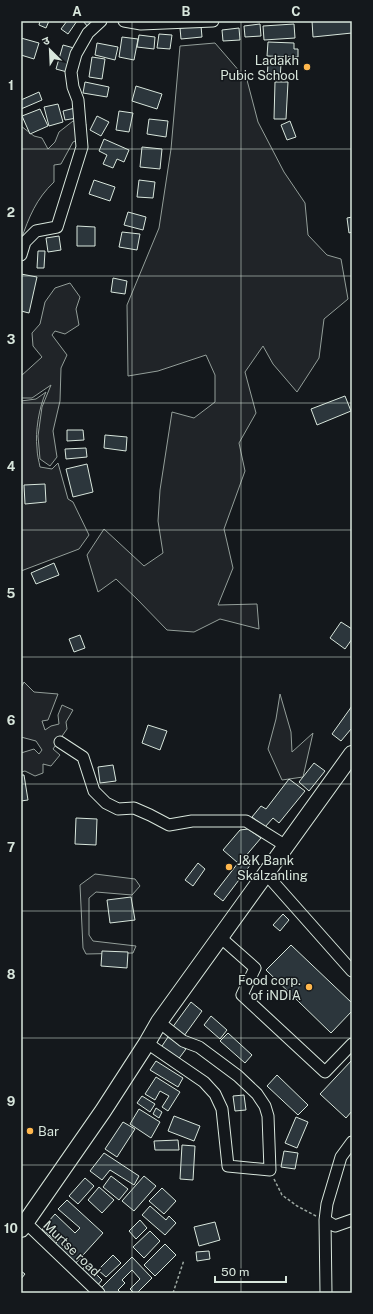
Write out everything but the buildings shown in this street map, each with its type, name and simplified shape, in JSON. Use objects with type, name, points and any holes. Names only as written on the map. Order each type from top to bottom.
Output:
[{"type":"highway","points":[[23,1226],[103,1111],[159,1022],[352,754]]},
{"type":"street","points":[[21,255],[25,242],[36,231],[57,227],[82,146],[78,100],[73,87],[71,72],[76,54],[88,33],[101,21]]},
{"type":"street","points":[[126,21],[141,24],[213,21]]},
{"type":"street","points":[[60,742],[83,757],[94,791],[106,803],[118,809],[134,808],[169,825],[192,821],[246,822],[286,846]]},
{"type":"street","points":[[266,874],[352,972]]},
{"type":"street","points":[[220,937],[255,968],[242,995],[325,1072],[352,1044]]},
{"type":"street","points":[[147,1043],[204,1082],[215,1094],[222,1109],[228,1166],[270,1170],[268,1116],[265,1106],[257,1094],[238,1076],[199,1046],[183,1041],[159,1022]]},
{"type":"street","points":[[326,1293],[325,1220],[327,1204],[341,1157],[352,1142]]},
{"type":"street","points":[[325,1220],[335,1226],[352,1220]]},
{"type":"street","name":"Murtse road","points":[[23,1226],[99,1293]]},
{"type":"path","points":[[270,1170],[282,1195],[297,1206],[325,1220]]},
{"type":"path","points":[[173,1293],[184,1260]]},
{"type":"shaded area","points":[[215,43],[247,80],[258,122],[284,172],[305,203],[308,235],[327,255],[341,259],[348,299],[324,319],[319,358],[297,392],[273,364],[263,346],[245,372],[256,413],[239,443],[245,471],[224,529],[233,568],[218,605],[257,604],[259,629],[220,619],[194,632],[167,630],[116,579],[98,592],[87,555],[104,529],[144,566],[163,553],[158,521],[160,490],[172,412],[194,418],[215,402],[215,375],[206,355],[158,371],[128,376],[127,305],[159,228],[171,149],[180,46]]},
{"type":"shaded area","points":[[73,121],[86,124],[85,137],[73,142],[61,164],[54,165],[54,182],[42,195],[34,209],[21,240],[21,126],[34,136],[42,138],[48,149],[55,142],[59,132]]},
{"type":"shaded area","points":[[70,283],[80,297],[76,309],[79,325],[65,334],[55,331],[52,335],[67,355],[61,368],[60,401],[53,431],[57,457],[50,466],[40,459],[38,436],[42,407],[51,385],[32,398],[21,398],[21,376],[42,357],[33,346],[32,333],[40,324],[45,302],[55,288]]},
{"type":"shaded area","points":[[46,392],[41,405],[37,427],[37,451],[40,467],[52,469],[58,463],[68,499],[73,502],[89,535],[79,549],[21,571],[21,401],[36,399]]},
{"type":"shaded area","points":[[24,682],[34,692],[58,694],[48,720],[42,721],[45,730],[51,726],[59,724],[58,715],[62,705],[73,710],[66,722],[67,729],[53,749],[60,755],[51,766],[43,764],[43,773],[35,776],[25,771],[21,772],[21,753],[34,749],[39,754],[42,750],[36,741],[21,737],[21,688]]},
{"type":"shaded area","points":[[280,694],[291,732],[292,752],[313,733],[303,777],[282,780],[268,749],[276,719]]},
{"type":"shaded area","points":[[95,874],[135,879],[140,886],[132,895],[96,892],[89,898],[89,935],[93,941],[136,946],[133,953],[86,954],[83,948],[80,885]]},
{"type":"place","name":"Ladakh Pubic School","points":[[307,67]]},
{"type":"place","name":"J&K Bank Skalzanling","points":[[229,867]]},
{"type":"place","name":"Food corp. of iNDIA","points":[[309,987]]},
{"type":"place","name":"Bar","points":[[30,1131]]}]
